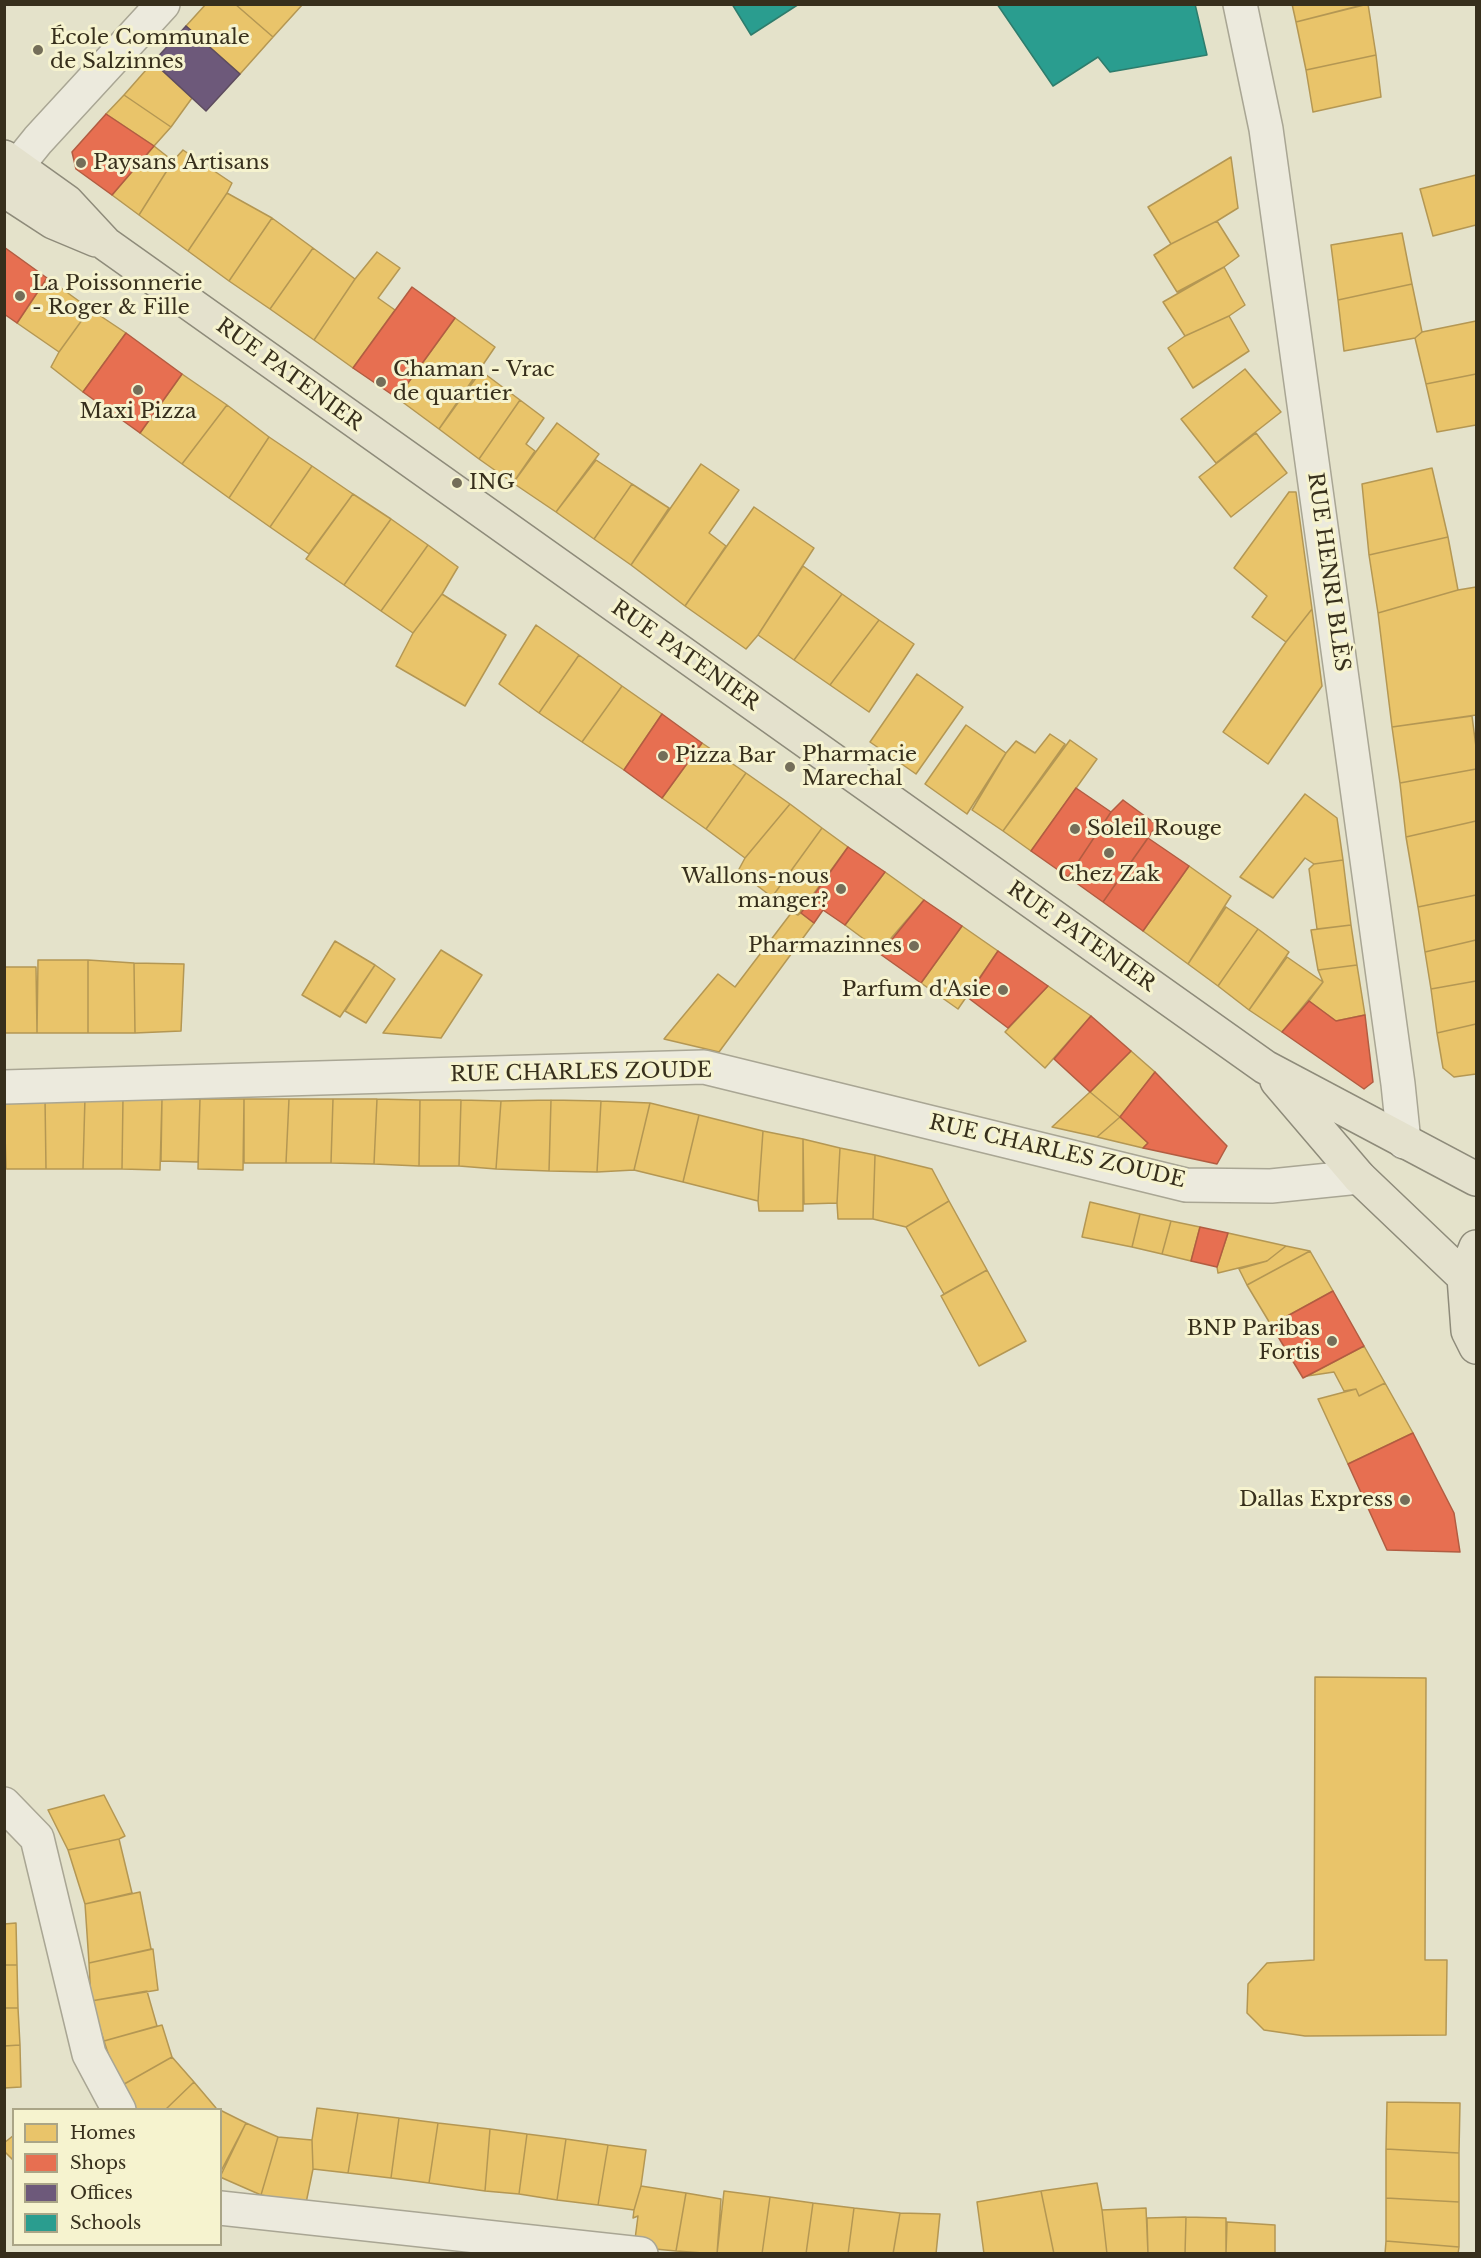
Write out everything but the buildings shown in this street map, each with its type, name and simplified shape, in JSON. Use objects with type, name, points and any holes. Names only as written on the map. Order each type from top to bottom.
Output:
[{"type":"main road","name":"RUE PATENIER","points":[[9,171],[67,202],[106,244],[1265,1067],[1476,1179]]},
{"type":"main road","name":"RUE PATENIER","points":[[1265,1067],[1359,1177],[1464,1277]]},
{"type":"main road","points":[[1476,1247],[1464,1277],[1468,1331],[1476,1347]]},
{"type":"street","points":[[9,171],[163,4]]},
{"type":"street","name":"RUE HENRI BLÈS","points":[[1240,4],[1266,129],[1398,1084],[1404,1142]]},
{"type":"street","name":"RUE CHARLES ZOUDE","points":[[4,1087],[704,1067],[1186,1185],[1270,1186],[1329,1182],[1359,1177]]},
{"type":"street","points":[[4,1804],[37,1838],[89,2054],[118,2108]]},
{"type":"street","points":[[222,2208],[641,2253]]},
{"type":"place","name":"École Communale de Salzinnes","points":[[38,50]]},
{"type":"place","name":"Paysans Artisans","points":[[81,163]]},
{"type":"place","name":"La Poissonnerie - Roger & Fille","points":[[20,296]]},
{"type":"place","name":"Chaman - Vrac de quartier","points":[[381,382]]},
{"type":"place","name":"Maxi Pizza","points":[[138,390]]},
{"type":"place","name":"ING","points":[[457,483]]},
{"type":"place","name":"Pizza Bar","points":[[663,756]]},
{"type":"place","name":"Pharmacie Marechal","points":[[790,767]]},
{"type":"place","name":"Soleil Rouge","points":[[1075,829]]},
{"type":"place","name":"Chez Zak","points":[[1109,853]]},
{"type":"place","name":"Wallons-nous manger?","points":[[841,889]]},
{"type":"place","name":"Pharmazinnes","points":[[914,946]]},
{"type":"place","name":"Parfum d'Asie","points":[[1003,990]]},
{"type":"place","name":"BNP Paribas Fortis","points":[[1332,1341]]},
{"type":"place","name":"Dallas Express","points":[[1405,1500]]}]
